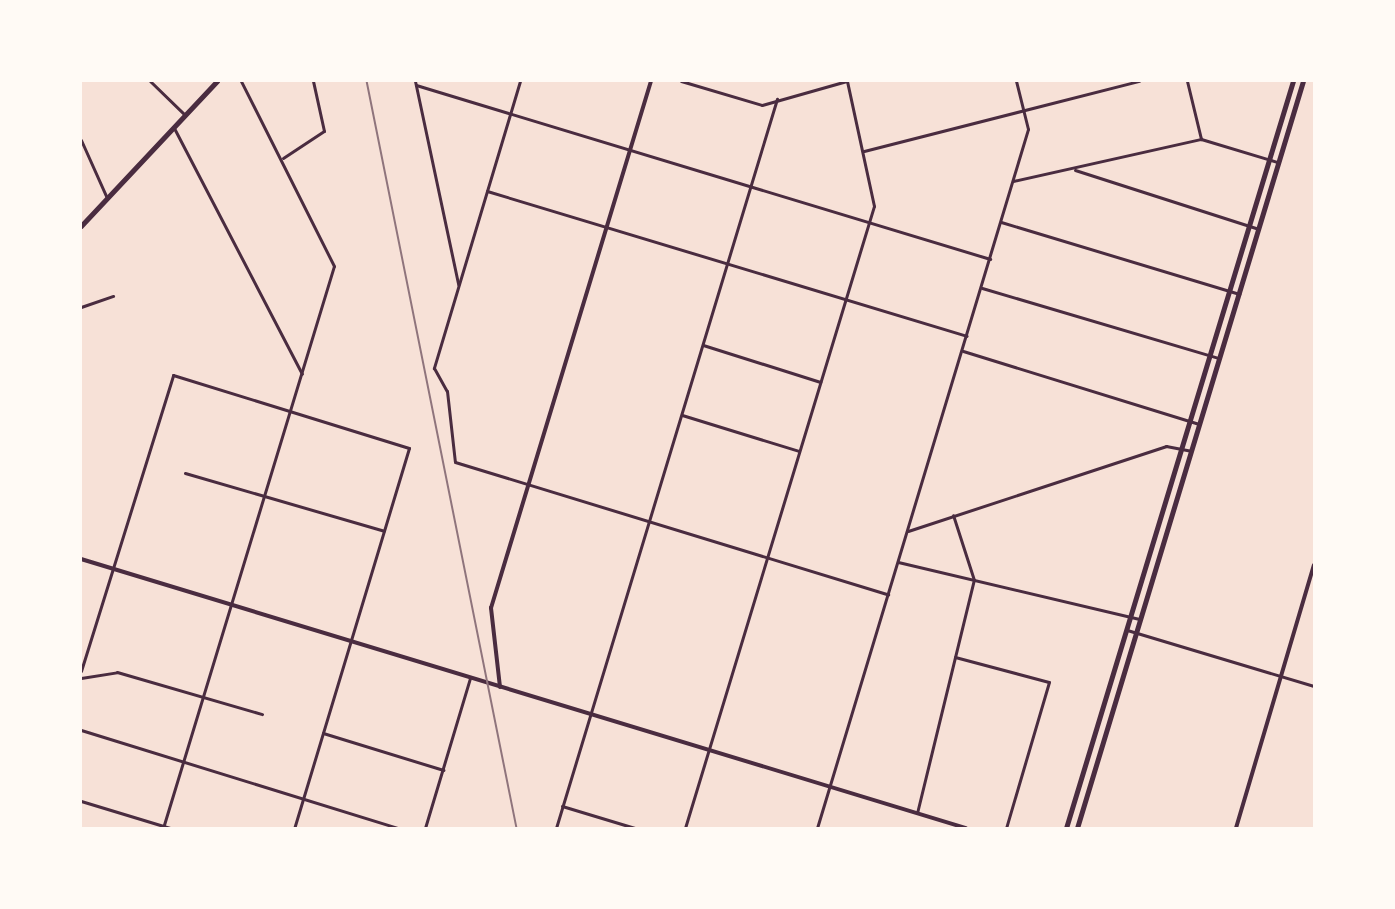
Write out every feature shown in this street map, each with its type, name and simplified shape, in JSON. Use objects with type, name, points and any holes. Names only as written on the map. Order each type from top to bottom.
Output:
[{"type":"main road","points":[[81,226],[108,200],[217,81]]},
{"type":"main road","points":[[1066,828],[1293,81]]},
{"type":"main road","points":[[1077,828],[1304,81]]},
{"type":"main road","points":[[1287,101],[1297,104]]},
{"type":"street","points":[[150,81],[185,115]]},
{"type":"street","points":[[164,827],[303,376],[334,262],[241,81]]},
{"type":"street","points":[[283,159],[324,131],[313,81]]},
{"type":"street","points":[[519,81],[434,368],[447,391],[455,462],[888,594]]},
{"type":"street","points":[[500,687],[491,608],[651,81]]},
{"type":"street","points":[[681,81],[762,105],[847,81],[875,198],[685,828]]},
{"type":"street","points":[[817,828],[963,351],[1028,129],[1016,81]]},
{"type":"street","points":[[864,151],[1139,81]]},
{"type":"street","points":[[1187,81],[1201,140]]},
{"type":"street","points":[[416,83],[509,116],[630,150],[868,224],[990,259]]},
{"type":"street","points":[[416,83],[459,286]]},
{"type":"street","points":[[556,828],[588,714],[682,415],[777,99]]},
{"type":"street","points":[[174,128],[303,376]]},
{"type":"street","points":[[81,140],[108,200]]},
{"type":"street","points":[[1012,180],[1074,169],[1201,140],[1279,162]]},
{"type":"street","points":[[1074,169],[1259,229]]},
{"type":"street","points":[[487,191],[606,230],[967,336]]},
{"type":"street","points":[[1000,222],[1239,294]]},
{"type":"street","points":[[982,287],[1219,358]]},
{"type":"street","points":[[81,307],[113,296]]},
{"type":"street","points":[[703,345],[820,382]]},
{"type":"street","points":[[963,351],[1200,424]]},
{"type":"street","points":[[81,671],[173,375],[409,448],[294,828]]},
{"type":"street","points":[[682,415],[799,451]]},
{"type":"street","points":[[908,531],[1166,446],[1191,451]]},
{"type":"street","points":[[185,473],[384,531]]},
{"type":"street","points":[[917,813],[974,579],[953,515]]},
{"type":"street","points":[[81,559],[966,828]]},
{"type":"street","points":[[898,562],[1140,619]]},
{"type":"street","points":[[1236,828],[1314,565]]},
{"type":"street","points":[[1127,630],[1314,686]]},
{"type":"street","points":[[956,657],[1049,682],[1006,828]]},
{"type":"street","points":[[81,678],[117,672],[262,714]]},
{"type":"street","points":[[425,828],[470,678]]},
{"type":"street","points":[[81,730],[398,828]]},
{"type":"street","points":[[323,733],[442,770]]},
{"type":"street","points":[[81,801],[170,828]]},
{"type":"street","points":[[562,806],[635,828]]},
{"type":"railway","points":[[367,81],[517,828]]}]
